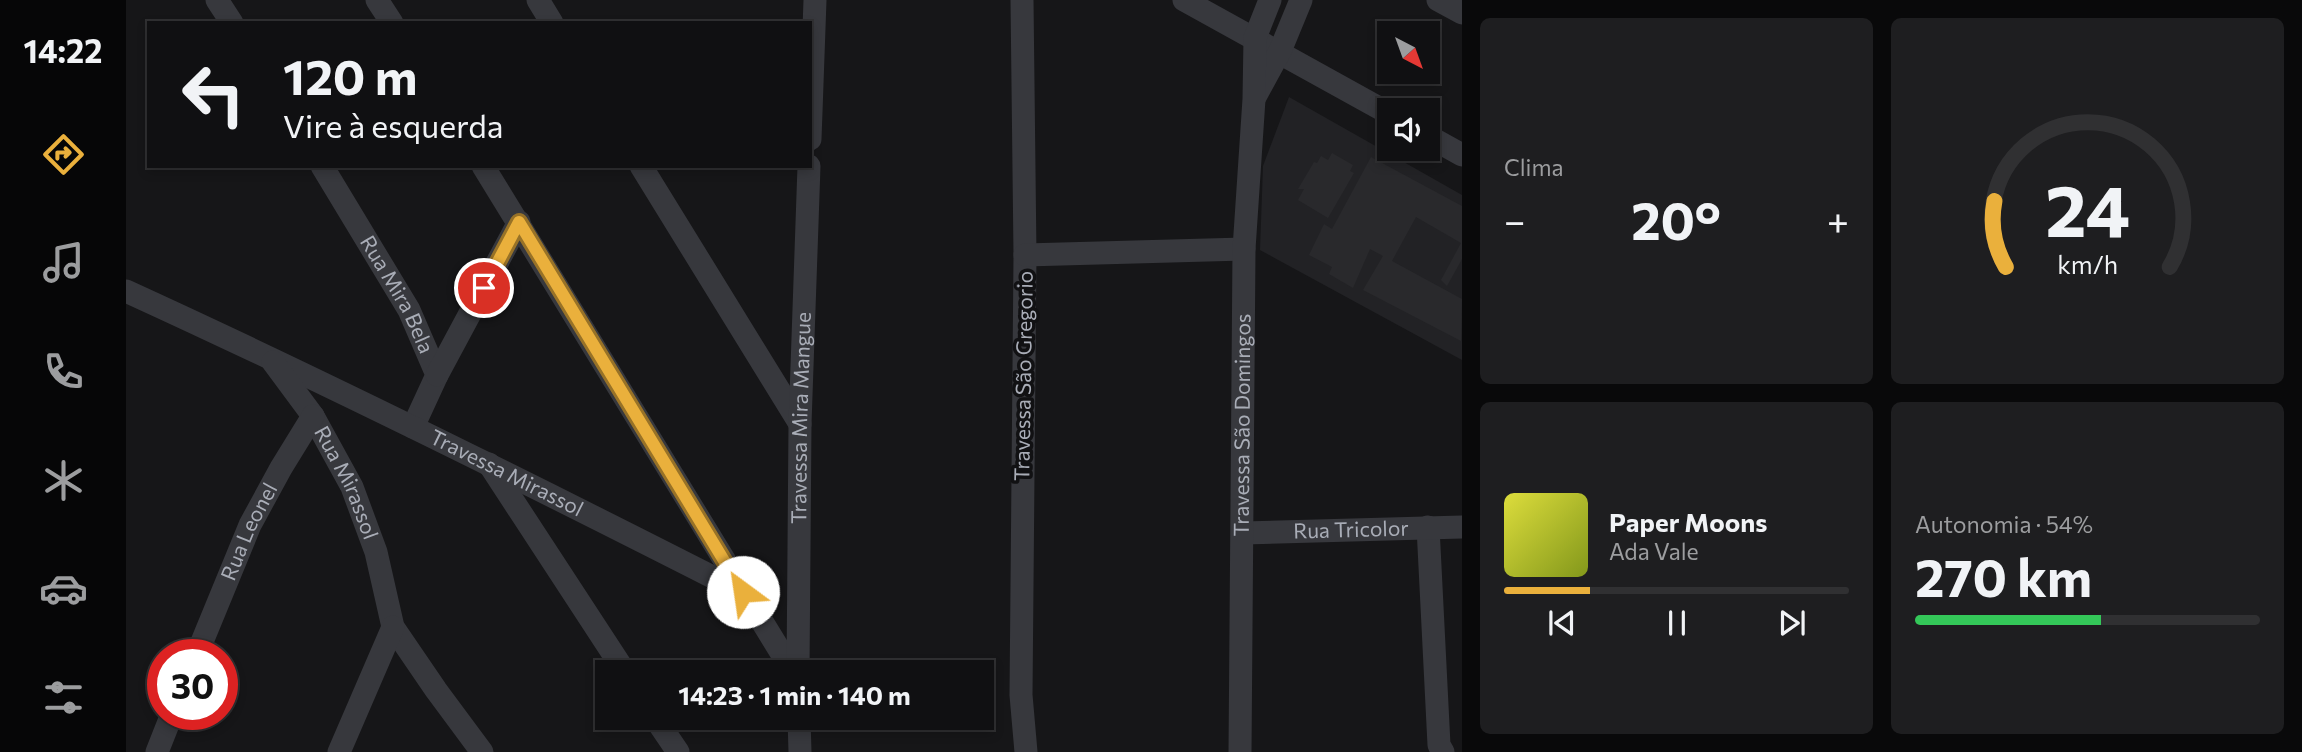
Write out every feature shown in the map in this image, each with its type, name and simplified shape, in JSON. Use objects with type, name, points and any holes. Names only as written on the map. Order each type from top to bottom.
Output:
[{"type":"street","points":[[218,0],[231,21]]},
{"type":"street","points":[[377,0],[391,21]]},
{"type":"street","points":[[538,0],[551,21]]},
{"type":"street","points":[[812,93],[816,0]]},
{"type":"street","name":"Travessa São Gregorio","points":[[1022,0],[1025,255],[1021,695],[1026,752]]},
{"type":"street","points":[[1184,0],[1377,107]]},
{"type":"street","name":"Travessa São Domingos","points":[[1240,752],[1244,249],[1254,99],[1255,38],[1270,0]]},
{"type":"street","name":"Travessa São Domingos","points":[[1254,99],[1280,51],[1301,0]]},
{"type":"street","points":[[1438,0],[1462,13]]},
{"type":"street","points":[[1440,143],[1462,155]]},
{"type":"street","name":"Rua Mira Bela","points":[[323,168],[409,310],[437,375],[413,427]]},
{"type":"street","points":[[484,168],[787,660]]},
{"type":"street","points":[[642,168],[800,424]]},
{"type":"street","name":"Travessa Mira Mangue","points":[[795,660],[809,168]]},
{"type":"street","points":[[437,375],[519,222]]},
{"type":"street","points":[[1025,255],[1244,249]]},
{"type":"street","name":"Rua Mirassol","points":[[126,291],[270,357],[313,416],[352,487],[376,552],[393,627],[482,752]]},
{"type":"street","name":"Travessa Mirassol","points":[[270,357],[743,592]]},
{"type":"street","name":"Rua Leonel","points":[[203,639],[250,525],[313,416]]},
{"type":"street","points":[[488,463],[617,660]]},
{"type":"street","points":[[1427,527],[1440,745],[1443,752]]},
{"type":"street","name":"Rua Tricolor","points":[[1242,533],[1462,527]]},
{"type":"street","points":[[339,752],[393,627]]},
{"type":"street","points":[[157,752],[166,730]]},
{"type":"street","points":[[663,730],[678,752]]},
{"type":"street","points":[[799,730],[800,752]]},
{"type":"shaded area","points":[[1289,97],[1377,147],[1377,161],[1402,161],[1462,195],[1462,360],[1260,250],[1263,166]]},
{"type":"building","points":[[1332,153],[1353,165],[1350,171],[1354,173],[1328,218],[1298,200],[1304,189],[1298,189],[1314,162],[1317,163],[1321,156],[1328,160]]},
{"type":"building","points":[[1371,157],[1462,206],[1462,259],[1447,286],[1441,280],[1461,243],[1416,217],[1392,261],[1462,299],[1461,341],[1363,290],[1383,256],[1370,249],[1353,288],[1329,274],[1332,267],[1309,255],[1324,224],[1332,229]]},
{"type":"route","points":[[484,288],[519,222],[743,592]]}]
